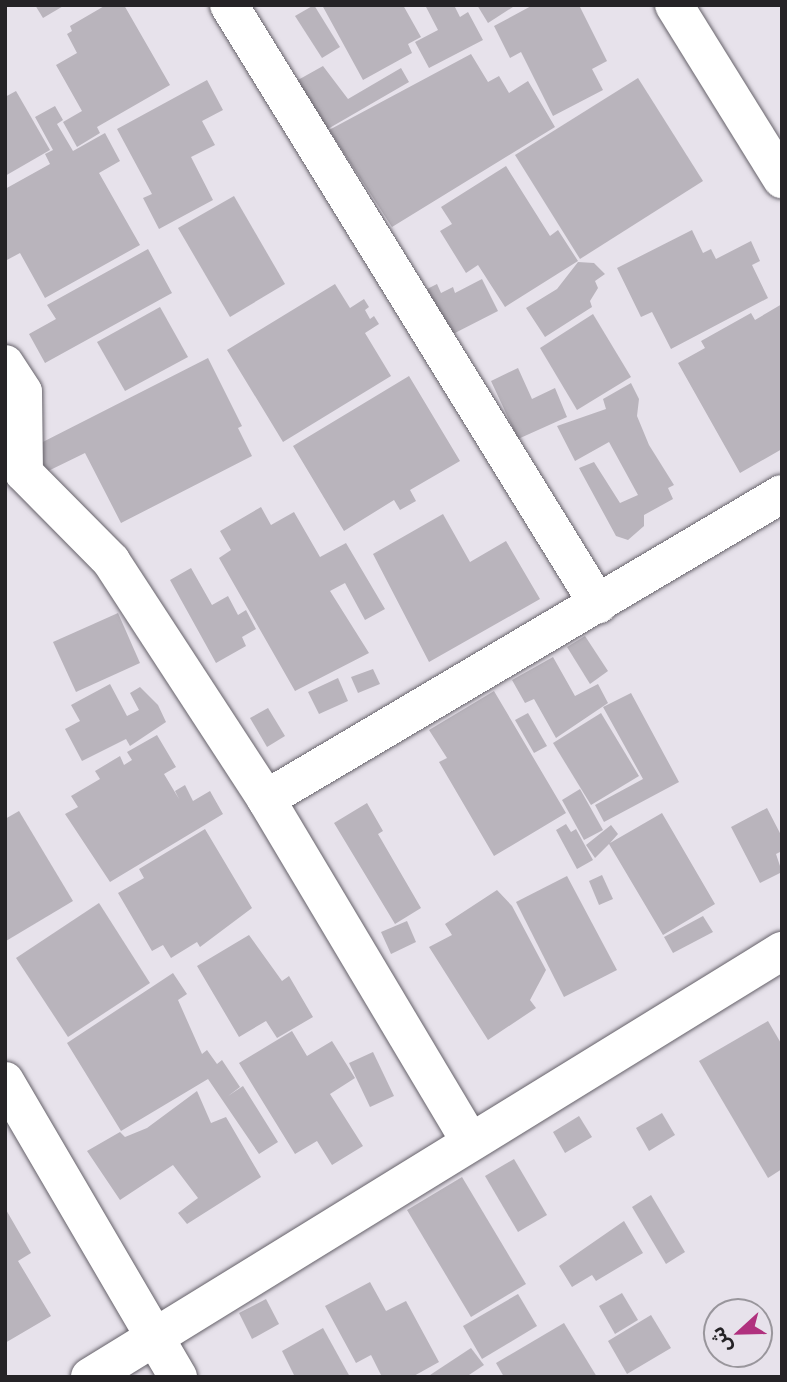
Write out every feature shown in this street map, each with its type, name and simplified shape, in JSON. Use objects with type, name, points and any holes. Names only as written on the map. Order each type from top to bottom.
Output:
[{"type":"street","points":[[229,5],[597,604]]},
{"type":"street","points":[[674,5],[778,164]]},
{"type":"street","points":[[5,364],[23,392],[24,473],[111,561],[266,799],[470,1141]]},
{"type":"street","points":[[266,799],[782,494]]},
{"type":"street","points":[[90,1377],[782,951]]},
{"type":"street","points":[[5,1081],[178,1377]]},
{"type":"building","points":[[35,5],[65,5],[43,18]]},
{"type":"building","points":[[106,5],[124,5],[170,85],[97,127],[100,133],[77,147],[63,122],[82,111],[56,65],[77,53],[67,34],[72,31],[70,26]]},
{"type":"building","points":[[314,5],[340,47],[322,58],[295,16]]},
{"type":"building","points":[[322,5],[403,5],[421,37],[408,44],[412,53],[363,80]]},
{"type":"building","points":[[425,5],[454,5],[460,17],[468,12],[483,40],[429,68],[415,42],[438,30]]},
{"type":"building","points":[[477,5],[516,5],[488,23]]},
{"type":"building","points":[[533,5],[579,5],[607,61],[592,69],[603,90],[553,116],[521,52],[510,58],[494,26]]},
{"type":"building","points":[[471,54],[488,82],[499,76],[509,93],[528,81],[555,127],[392,227],[329,130]]},
{"type":"building","points":[[323,66],[348,99],[401,68],[409,82],[326,130],[298,80]]},
{"type":"building","points":[[638,78],[703,181],[580,259],[515,155]]},
{"type":"building","points":[[207,80],[223,110],[202,121],[215,145],[191,157],[213,200],[159,229],[143,198],[152,194],[117,129]]},
{"type":"building","points":[[16,91],[50,150],[5,176],[5,97]]},
{"type":"building","points":[[55,106],[63,120],[57,124],[73,151],[105,133],[120,161],[99,173],[140,245],[45,298],[20,253],[5,261],[5,189],[50,164],[45,154],[53,150],[35,117]]},
{"type":"building","points":[[506,166],[550,236],[558,230],[578,261],[505,307],[478,265],[466,273],[440,231],[452,224],[441,207]]},
{"type":"building","points":[[234,196],[285,284],[230,317],[178,228]]},
{"type":"building","points":[[692,230],[703,253],[711,249],[716,259],[751,241],[760,261],[752,265],[768,298],[671,349],[652,312],[641,317],[617,268]]},
{"type":"building","points":[[148,249],[172,293],[45,363],[29,334],[56,319],[47,305]]},
{"type":"building","points":[[578,262],[594,263],[605,274],[595,281],[598,288],[590,301],[592,307],[545,337],[526,308],[557,289]]},
{"type":"building","points":[[482,279],[498,311],[451,335],[427,289],[437,284],[441,293],[453,287],[455,293]]},
{"type":"building","points":[[335,284],[350,308],[364,299],[369,307],[365,310],[370,319],[374,316],[379,324],[365,333],[391,376],[283,442],[227,350]]},
{"type":"building","points":[[782,304],[782,449],[740,473],[678,363],[705,348],[701,341],[751,313],[755,320]]},
{"type":"building","points":[[160,307],[188,357],[125,391],[97,342]]},
{"type":"building","points":[[593,314],[631,377],[577,410],[540,348]]},
{"type":"building","points":[[208,358],[242,426],[238,428],[252,456],[121,523],[85,453],[44,473],[31,448]]},
{"type":"building","points":[[518,368],[532,399],[555,388],[567,417],[518,439],[491,381]]},
{"type":"building","points":[[409,376],[460,461],[410,490],[416,501],[400,510],[394,500],[344,531],[293,446]]},
{"type":"building","points":[[631,383],[639,399],[637,416],[649,445],[674,485],[668,488],[673,499],[644,515],[644,526],[628,540],[616,536],[579,468],[594,462],[620,503],[638,495],[609,442],[575,461],[557,426],[606,409],[603,399]]},
{"type":"building","points":[[261,507],[271,525],[294,512],[320,557],[346,543],[385,609],[365,620],[345,583],[330,591],[369,653],[295,691],[219,558],[231,550],[220,531]]},
{"type":"building","points":[[443,514],[470,562],[506,541],[540,599],[429,662],[373,554]]},
{"type":"building","points":[[191,568],[212,605],[228,596],[238,615],[246,610],[256,629],[242,637],[246,646],[216,663],[170,580]]},
{"type":"building","points":[[118,613],[140,663],[76,692],[53,642]]},
{"type":"building","points":[[585,636],[608,671],[590,684],[567,647]]},
{"type":"building","points":[[553,657],[575,696],[598,684],[608,703],[556,738],[534,699],[525,703],[512,680]]},
{"type":"building","points":[[373,669],[380,684],[358,693],[351,677]]},
{"type":"building","points":[[338,678],[348,701],[319,714],[308,692]]},
{"type":"building","points":[[110,684],[127,716],[139,710],[130,693],[140,687],[158,705],[166,722],[130,746],[126,739],[82,761],[65,729],[80,721],[71,705]]},
{"type":"building","points":[[494,691],[566,813],[494,856],[439,762],[447,758],[429,730]]},
{"type":"building","points":[[631,693],[679,782],[604,822],[595,805],[643,779],[603,707]]},
{"type":"building","points":[[268,708],[285,736],[267,747],[250,718]]},
{"type":"building","points":[[528,713],[547,746],[534,753],[515,720]]},
{"type":"building","points":[[601,713],[639,776],[591,805],[553,743]]},
{"type":"building","points":[[157,735],[176,767],[164,774],[179,799],[175,791],[185,785],[193,801],[210,791],[223,814],[110,882],[65,814],[78,807],[71,796],[100,779],[95,771],[120,756],[124,765],[132,760],[127,752]]},
{"type":"building","points":[[580,789],[603,830],[584,840],[562,800]]},
{"type":"building","points":[[367,803],[383,831],[378,834],[421,908],[395,924],[334,823]]},
{"type":"building","points":[[767,808],[782,837],[782,851],[776,854],[782,872],[760,883],[731,827]]},
{"type":"building","points":[[19,811],[73,901],[6,941],[5,819]]},
{"type":"building","points":[[662,813],[715,904],[663,935],[609,844],[595,858],[586,845],[611,825],[618,834],[610,843]]},
{"type":"building","points":[[566,824],[571,832],[576,829],[593,860],[577,869],[556,830]]},
{"type":"building","points":[[205,829],[252,908],[200,947],[197,942],[171,958],[163,945],[152,951],[118,893],[144,878],[139,869]]},
{"type":"building","points":[[602,875],[613,899],[599,905],[589,881]]},
{"type":"building","points":[[567,876],[617,970],[564,997],[516,902]]},
{"type":"building","points":[[497,890],[512,906],[546,970],[530,1000],[536,1008],[488,1040],[429,947],[452,935],[445,924]]},
{"type":"building","points":[[99,903],[150,983],[68,1037],[16,958]]},
{"type":"building","points":[[703,916],[713,932],[673,953],[664,937]]},
{"type":"building","points":[[407,921],[416,942],[391,954],[381,932]]},
{"type":"building","points":[[249,935],[282,981],[289,976],[313,1017],[277,1038],[266,1021],[239,1037],[197,966]]},
{"type":"building","points":[[173,973],[187,994],[178,1000],[202,1054],[207,1050],[217,1064],[222,1060],[240,1087],[228,1096],[243,1086],[278,1142],[259,1154],[208,1079],[121,1131],[67,1043]]},
{"type":"building","points":[[768,1021],[782,1045],[782,1169],[768,1178],[699,1061]]},
{"type":"building","points":[[292,1031],[307,1056],[332,1041],[355,1078],[330,1094],[363,1146],[332,1165],[317,1141],[295,1154],[239,1063]]},
{"type":"building","points":[[373,1052],[394,1096],[370,1107],[349,1063]]},
{"type":"building","points":[[197,1091],[211,1123],[226,1117],[261,1177],[187,1224],[178,1213],[198,1198],[173,1165],[120,1200],[87,1151],[120,1132],[125,1137],[147,1128]]},
{"type":"building","points":[[662,1113],[675,1135],[649,1151],[636,1128]]},
{"type":"building","points":[[579,1116],[592,1137],[565,1153],[553,1132]]},
{"type":"building","points":[[514,1159],[547,1215],[518,1232],[485,1176]]},
{"type":"building","points":[[462,1177],[526,1284],[471,1317],[407,1210]]},
{"type":"building","points":[[651,1195],[685,1252],[666,1264],[632,1207]]},
{"type":"building","points":[[5,1208],[31,1253],[18,1261],[51,1316],[5,1343]]},
{"type":"building","points":[[624,1221],[643,1253],[596,1281],[592,1275],[572,1287],[559,1266]]},
{"type":"building","points":[[370,1282],[386,1311],[406,1301],[439,1362],[412,1377],[382,1377],[371,1355],[356,1363],[325,1306]]},
{"type":"building","points":[[622,1293],[638,1320],[615,1334],[599,1306]]},
{"type":"building","points":[[518,1294],[537,1326],[482,1359],[463,1326]]},
{"type":"building","points":[[266,1299],[279,1324],[252,1339],[239,1313]]},
{"type":"building","points":[[651,1315],[671,1348],[627,1374],[608,1341]]},
{"type":"building","points":[[564,1323],[597,1377],[504,1377],[496,1363]]},
{"type":"building","points":[[323,1328],[350,1377],[295,1377],[282,1351]]},
{"type":"building","points":[[471,1348],[484,1365],[466,1377],[427,1377]]}]
